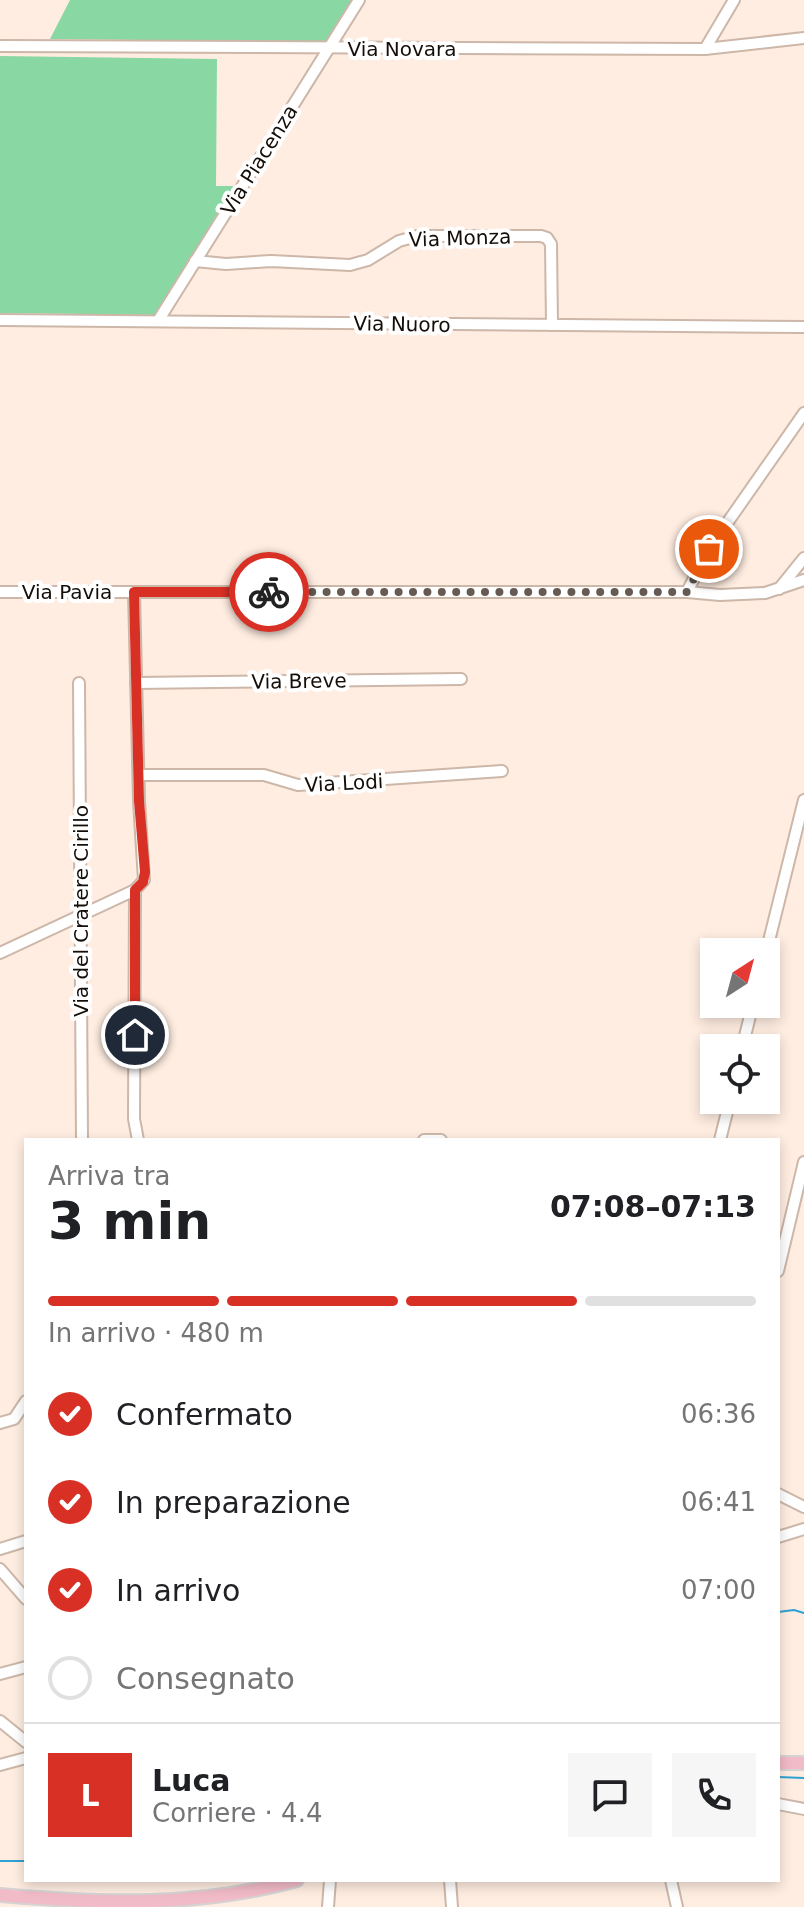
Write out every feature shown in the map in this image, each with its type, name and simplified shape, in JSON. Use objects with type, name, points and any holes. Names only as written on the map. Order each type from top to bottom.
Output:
[{"type":"main road","points":[[780,1763],[804,1763]]},
{"type":"main road","points":[[0,1895],[99,1903],[177,1904],[254,1893],[290,1882]]},
{"type":"street","name":"Via Piacenza","points":[[158,321],[359,0]]},
{"type":"street","points":[[705,49],[734,0]]},
{"type":"street","name":"Via Novara","points":[[0,46],[705,49],[804,38]]},
{"type":"street","name":"Via Monza","points":[[195,261],[347,265],[368,260],[399,241],[413,237],[541,236],[551,244],[552,325]]},
{"type":"street","name":"Via Nuoro","points":[[0,320],[804,327]]},
{"type":"street","points":[[687,592],[709,549],[804,413]]},
{"type":"street","points":[[778,590],[804,558]]},
{"type":"street","name":"Via Pavia","points":[[0,592],[687,592],[726,595],[778,590],[804,580]]},
{"type":"street","points":[[0,953],[135,890],[143,882],[134,592]]},
{"type":"street","name":"Via Breve","points":[[136,683],[461,679]]},
{"type":"street","name":"Via del Cratere Cirillo","points":[[79,683],[82,1138]]},
{"type":"street","name":"Via Lodi","points":[[139,775],[262,775],[298,785],[502,771]]},
{"type":"street","points":[[770,938],[804,800]]},
{"type":"street","points":[[135,890],[134,1119],[138,1138]]},
{"type":"street","points":[[720,1138],[726,1114]]},
{"type":"street","points":[[780,1263],[804,1162]]},
{"type":"street","points":[[14,1419],[24,1404]]},
{"type":"street","points":[[0,1423],[24,1416]]},
{"type":"street","points":[[780,1495],[804,1507]]},
{"type":"street","points":[[780,1536],[804,1529]]},
{"type":"street","points":[[0,1549],[24,1542]]},
{"type":"street","points":[[0,1569],[24,1597]]},
{"type":"street","points":[[0,1674],[24,1668]]},
{"type":"street","points":[[0,1721],[24,1740]]},
{"type":"street","points":[[0,1765],[24,1759]]},
{"type":"street","points":[[780,1804],[804,1809]]},
{"type":"street","points":[[328,1907],[330,1882]]},
{"type":"street","points":[[450,1882],[452,1907]]},
{"type":"street","points":[[671,1882],[677,1907]]},
{"type":"green space","points":[[70,0],[352,0],[327,42],[50,39]]},
{"type":"green space","points":[[0,56],[217,59],[216,186],[234,186],[157,315],[0,313]]},
{"type":"waterway","points":[[780,1612],[794,1610],[804,1613]]},
{"type":"waterway","points":[[780,1777],[804,1778]]},
{"type":"waterway","points":[[0,1861],[24,1861]]},
{"type":"way so far","points":[[269,592],[687,592],[709,549]]},
{"type":"route","points":[[135,1035],[135,890],[143,882],[145,872],[139,801],[134,592],[269,592]]}]
